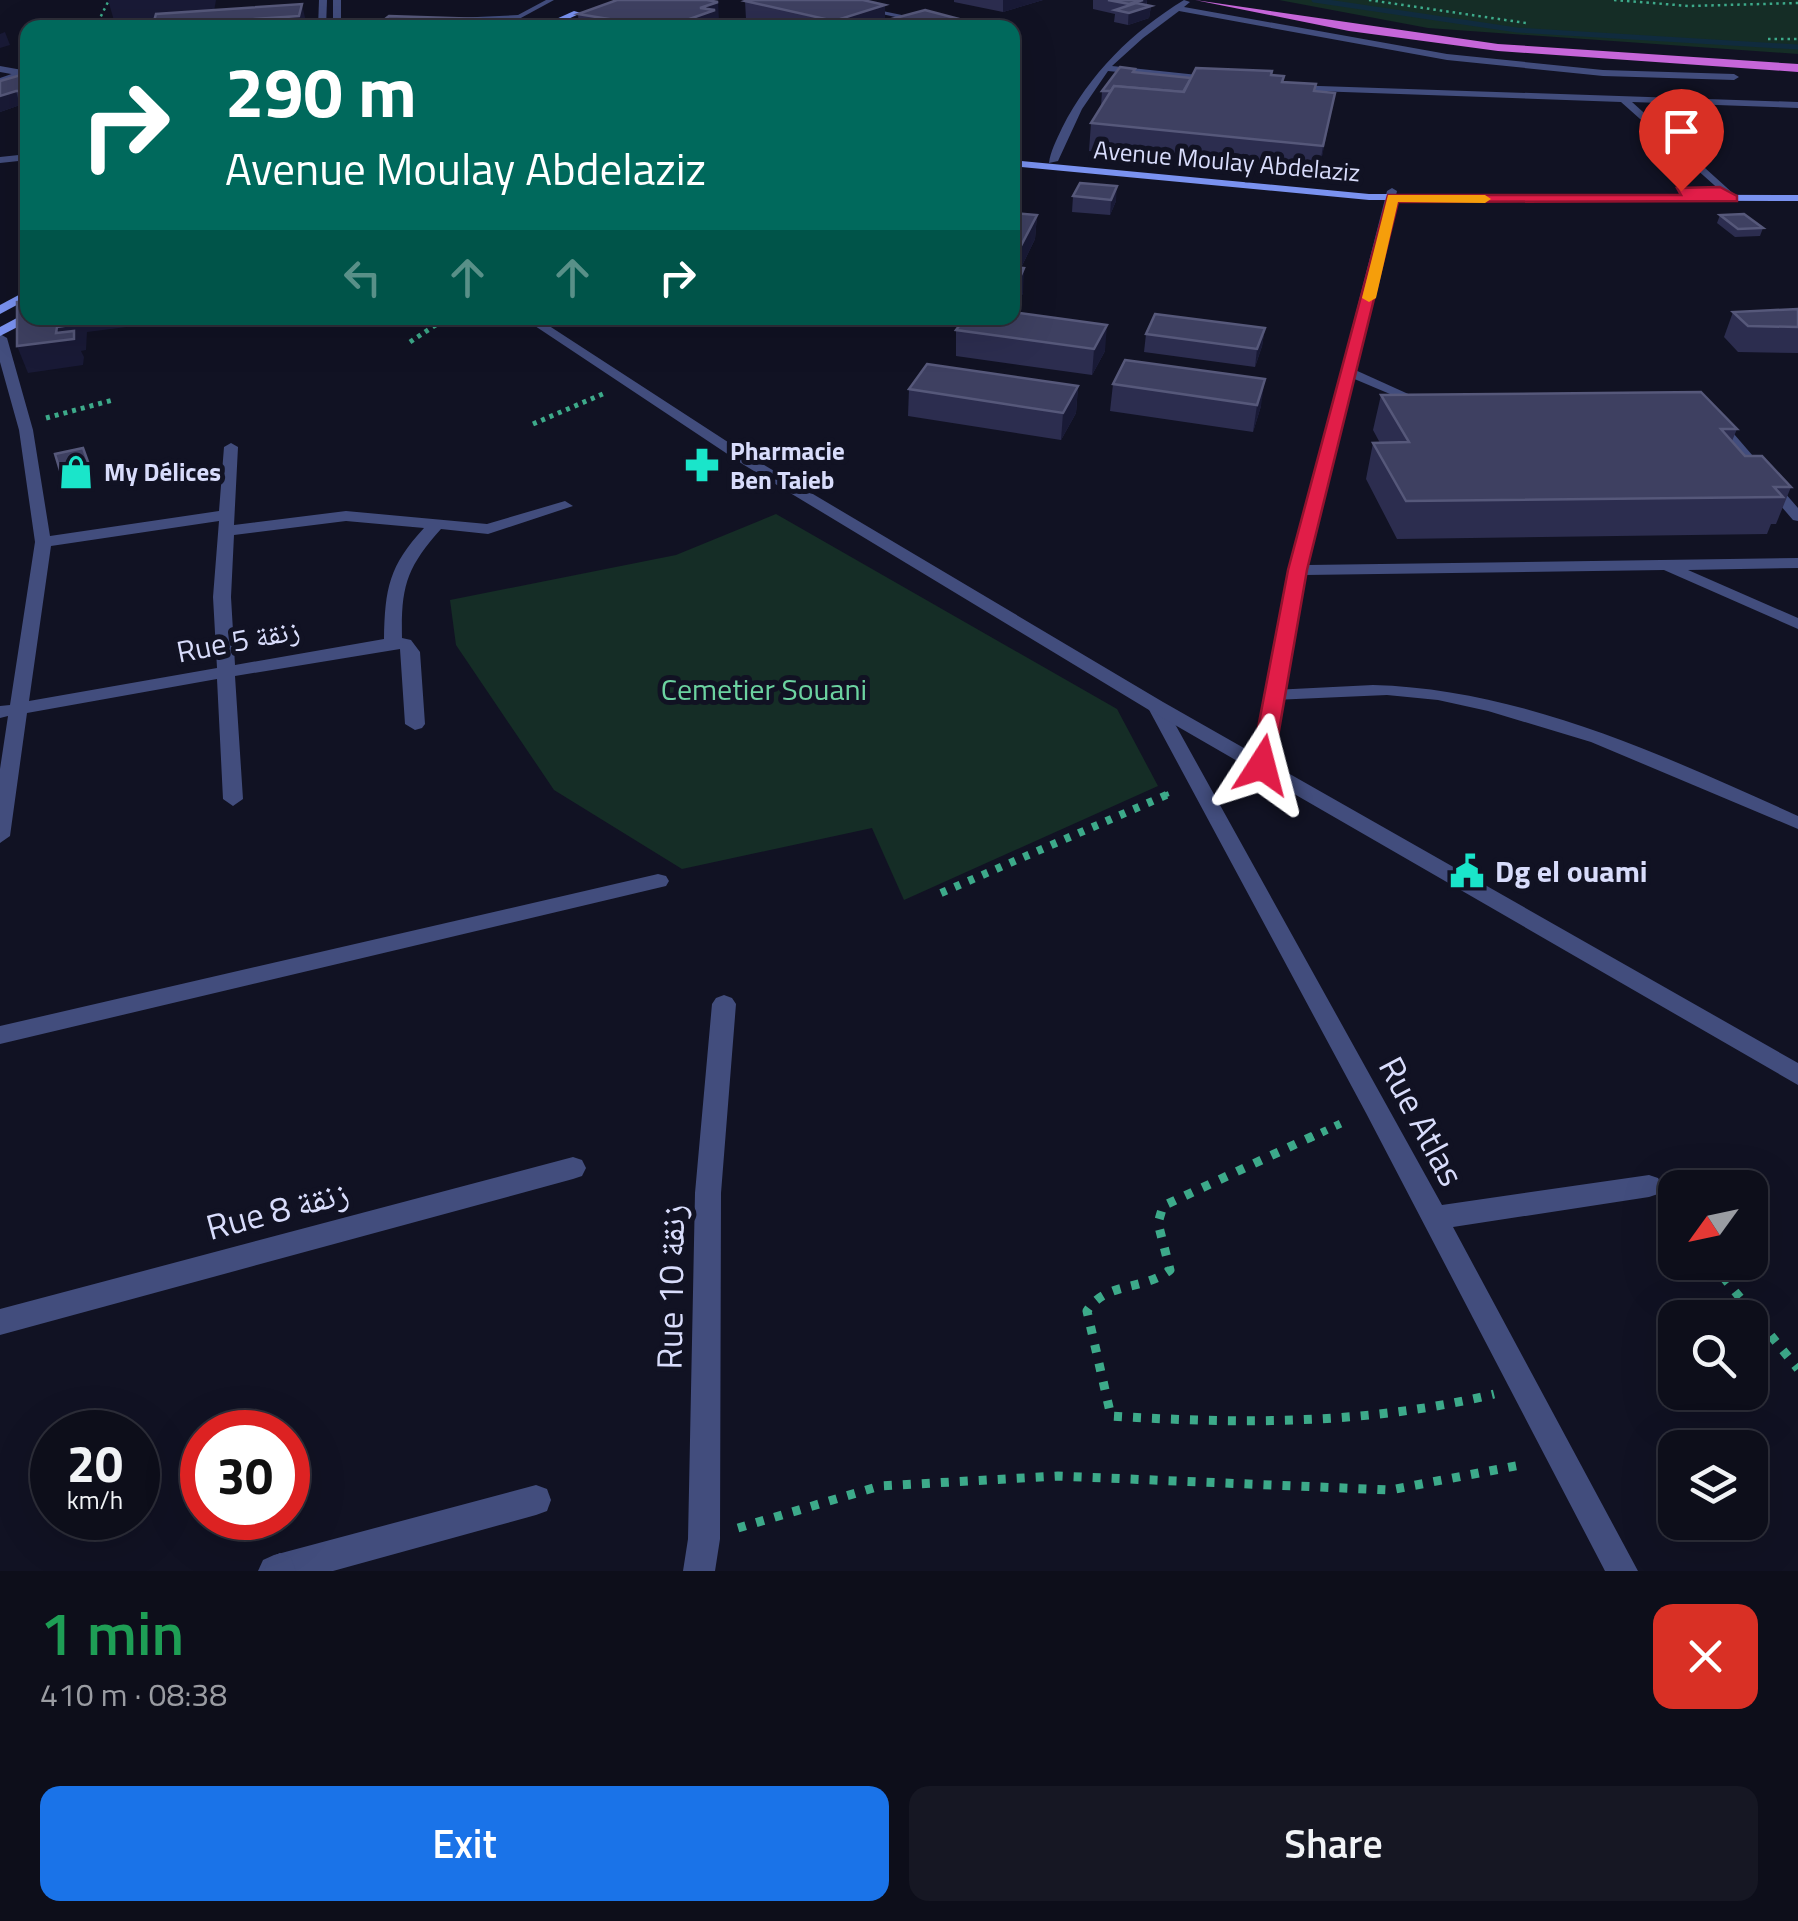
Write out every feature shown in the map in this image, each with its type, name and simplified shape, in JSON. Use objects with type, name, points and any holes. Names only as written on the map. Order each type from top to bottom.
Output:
[{"type":"highway","points":[[1200,0],[1379,34],[1594,58],[1798,64]]},
{"type":"highway","points":[[1231,0],[1387,29],[1520,45],[1798,64]]},
{"type":"main road","points":[[560,20],[611,0]]},
{"type":"main road","points":[[588,20],[639,0]]},
{"type":"main road","name":"Avenue Moulay Abdelaziz","points":[[1020,160],[1392,195]]},
{"type":"main road","name":"Avenue Moulay Abdelaziz","points":[[1020,161],[1272,191],[1798,198]]},
{"type":"main road","name":"Avenue Moulay Abdelaziz","points":[[1530,196],[1798,190]]},
{"type":"street","points":[[1053,161],[1074,106],[1134,39],[1188,0]]},
{"type":"street","points":[[1176,8],[1447,57],[1603,73],[1734,77]]},
{"type":"street","points":[[1594,58],[1625,101],[1732,198]]},
{"type":"street","points":[[1106,68],[1238,82]]},
{"type":"street","points":[[1275,86],[1798,104]]},
{"type":"street","points":[[1262,765],[1298,570],[1392,195]]},
{"type":"street","points":[[540,325],[749,462],[1156,706],[1798,1075]]},
{"type":"street","points":[[0,335],[24,424],[43,542],[9,711],[0,836]]},
{"type":"street","points":[[231,448],[222,598],[230,674],[233,799]]},
{"type":"street","points":[[43,542],[227,523],[346,516],[488,529],[565,506]]},
{"type":"street","points":[[414,724],[411,652],[405,644],[392,643],[392,588],[398,568],[435,526]]},
{"type":"street","points":[[1298,570],[1798,563]]},
{"type":"street","points":[[1665,565],[1798,624]]},
{"type":"street","name":"Rue 5 زنقة","points":[[9,711],[392,643]]},
{"type":"street","name":"Rue Atlas","points":[[1156,706],[1622,1571]]},
{"type":"street","points":[[0,1035],[658,881]]},
{"type":"street","name":"Rue 10 زنقة","points":[[700,1571],[704,1539],[708,1193],[724,1004]]},
{"type":"street","name":"Rue 8 زنقة","points":[[0,1322],[574,1168]]},
{"type":"street","points":[[1434,1218],[1649,1186]]},
{"type":"street","points":[[278,1570],[536,1500]]},
{"type":"lane","points":[[446,20],[519,16],[551,0]]},
{"type":"lane","points":[[818,0],[921,20]]},
{"type":"lane","points":[[1349,372],[1432,406]]},
{"type":"lane","points":[[1694,424],[1729,437],[1798,517]]},
{"type":"lane","points":[[1273,695],[1385,690],[1501,710],[1685,774],[1798,824]]},
{"type":"path","points":[[1369,0],[1527,22]]},
{"type":"path","points":[[1614,0],[1689,6],[1798,3]]},
{"type":"path","points":[[1759,38],[1798,40]]},
{"type":"path","points":[[410,342],[436,325]]},
{"type":"path","points":[[533,424],[629,383]]},
{"type":"path","points":[[24,424],[112,400]]},
{"type":"path","points":[[941,893],[1197,781]]},
{"type":"path","points":[[1314,1138],[1163,1206],[1158,1223],[1170,1270],[1163,1278],[1100,1294],[1091,1302],[1090,1325],[1111,1416],[1261,1425],[1468,1401]]},
{"type":"path","points":[[1726,1280],[1798,1369]]},
{"type":"path","points":[[704,1539],[880,1486],[1058,1476],[1390,1490],[1509,1465]]},
{"type":"green space","points":[[1279,0],[1798,0],[1798,54],[1428,28]]},
{"type":"green space","name":"Cemetier Souani","points":[[776,514],[1117,709],[1158,786],[904,900],[872,828],[682,869],[554,790],[456,645],[450,600],[676,555]]},
{"type":"building","points":[[617,0],[718,2],[700,8],[715,10],[687,20],[615,20],[578,14]]},
{"type":"building","points":[[863,0],[885,5],[830,20],[745,1]]},
{"type":"building","points":[[1108,0],[1143,0],[1129,4]]},
{"type":"building","points":[[1136,3],[1151,6],[1129,13],[1115,10]]},
{"type":"building","points":[[302,4],[299,16],[255,20],[154,20],[156,14]]},
{"type":"building","points":[[925,10],[963,20],[888,20]]},
{"type":"building","points":[[389,16],[479,19],[478,20],[384,20]]},
{"type":"building","points":[[1120,67],[1191,78],[1183,92],[1114,86],[1111,91],[1102,91]]},
{"type":"building","points":[[1196,68],[1272,71],[1271,75],[1284,76],[1282,82],[1316,84],[1314,91],[1335,93],[1323,146],[1091,123],[1114,86],[1184,92]]},
{"type":"building","points":[[20,75],[20,91],[0,96],[0,81]]},
{"type":"building","points":[[1080,183],[1117,186],[1111,200],[1073,196]]},
{"type":"building","points":[[1020,214],[1037,215],[1020,248]]},
{"type":"building","points":[[1744,214],[1763,228],[1738,229],[1720,215]]},
{"type":"building","points":[[20,301],[20,325],[70,325],[57,327],[56,333],[74,331],[74,339],[17,346]]},
{"type":"building","points":[[1798,309],[1798,327],[1748,326],[1733,312]]},
{"type":"building","points":[[1020,313],[1107,325],[1094,349],[956,330],[960,325],[1020,325]]},
{"type":"building","points":[[1155,314],[1265,328],[1257,349],[1146,334]]},
{"type":"building","points":[[1125,360],[1265,379],[1257,405],[1113,384]]},
{"type":"building","points":[[927,364],[1078,386],[1063,413],[909,389]]},
{"type":"building","points":[[1701,392],[1737,429],[1721,429],[1745,456],[1762,456],[1791,487],[1774,487],[1783,497],[1406,501],[1373,443],[1409,442],[1381,395]]},
{"type":"building","points":[[83,448],[91,470],[62,477],[55,454]]},
{"type":"waterway","points":[[1314,0],[1517,30],[1798,47]]},
{"type":"slow traffic","points":[[1369,298],[1392,198],[1485,199]]},
{"type":"place","name":"Pharmacie Ben Taieb","points":[[702,465]]},
{"type":"place","name":"My Délices","points":[[76,472]]},
{"type":"place","name":"Dg el ouami","points":[[1467,871]]},
{"type":"route","points":[[1262,765],[1298,570],[1392,198],[1732,198],[1720,191],[1681,191]]}]
